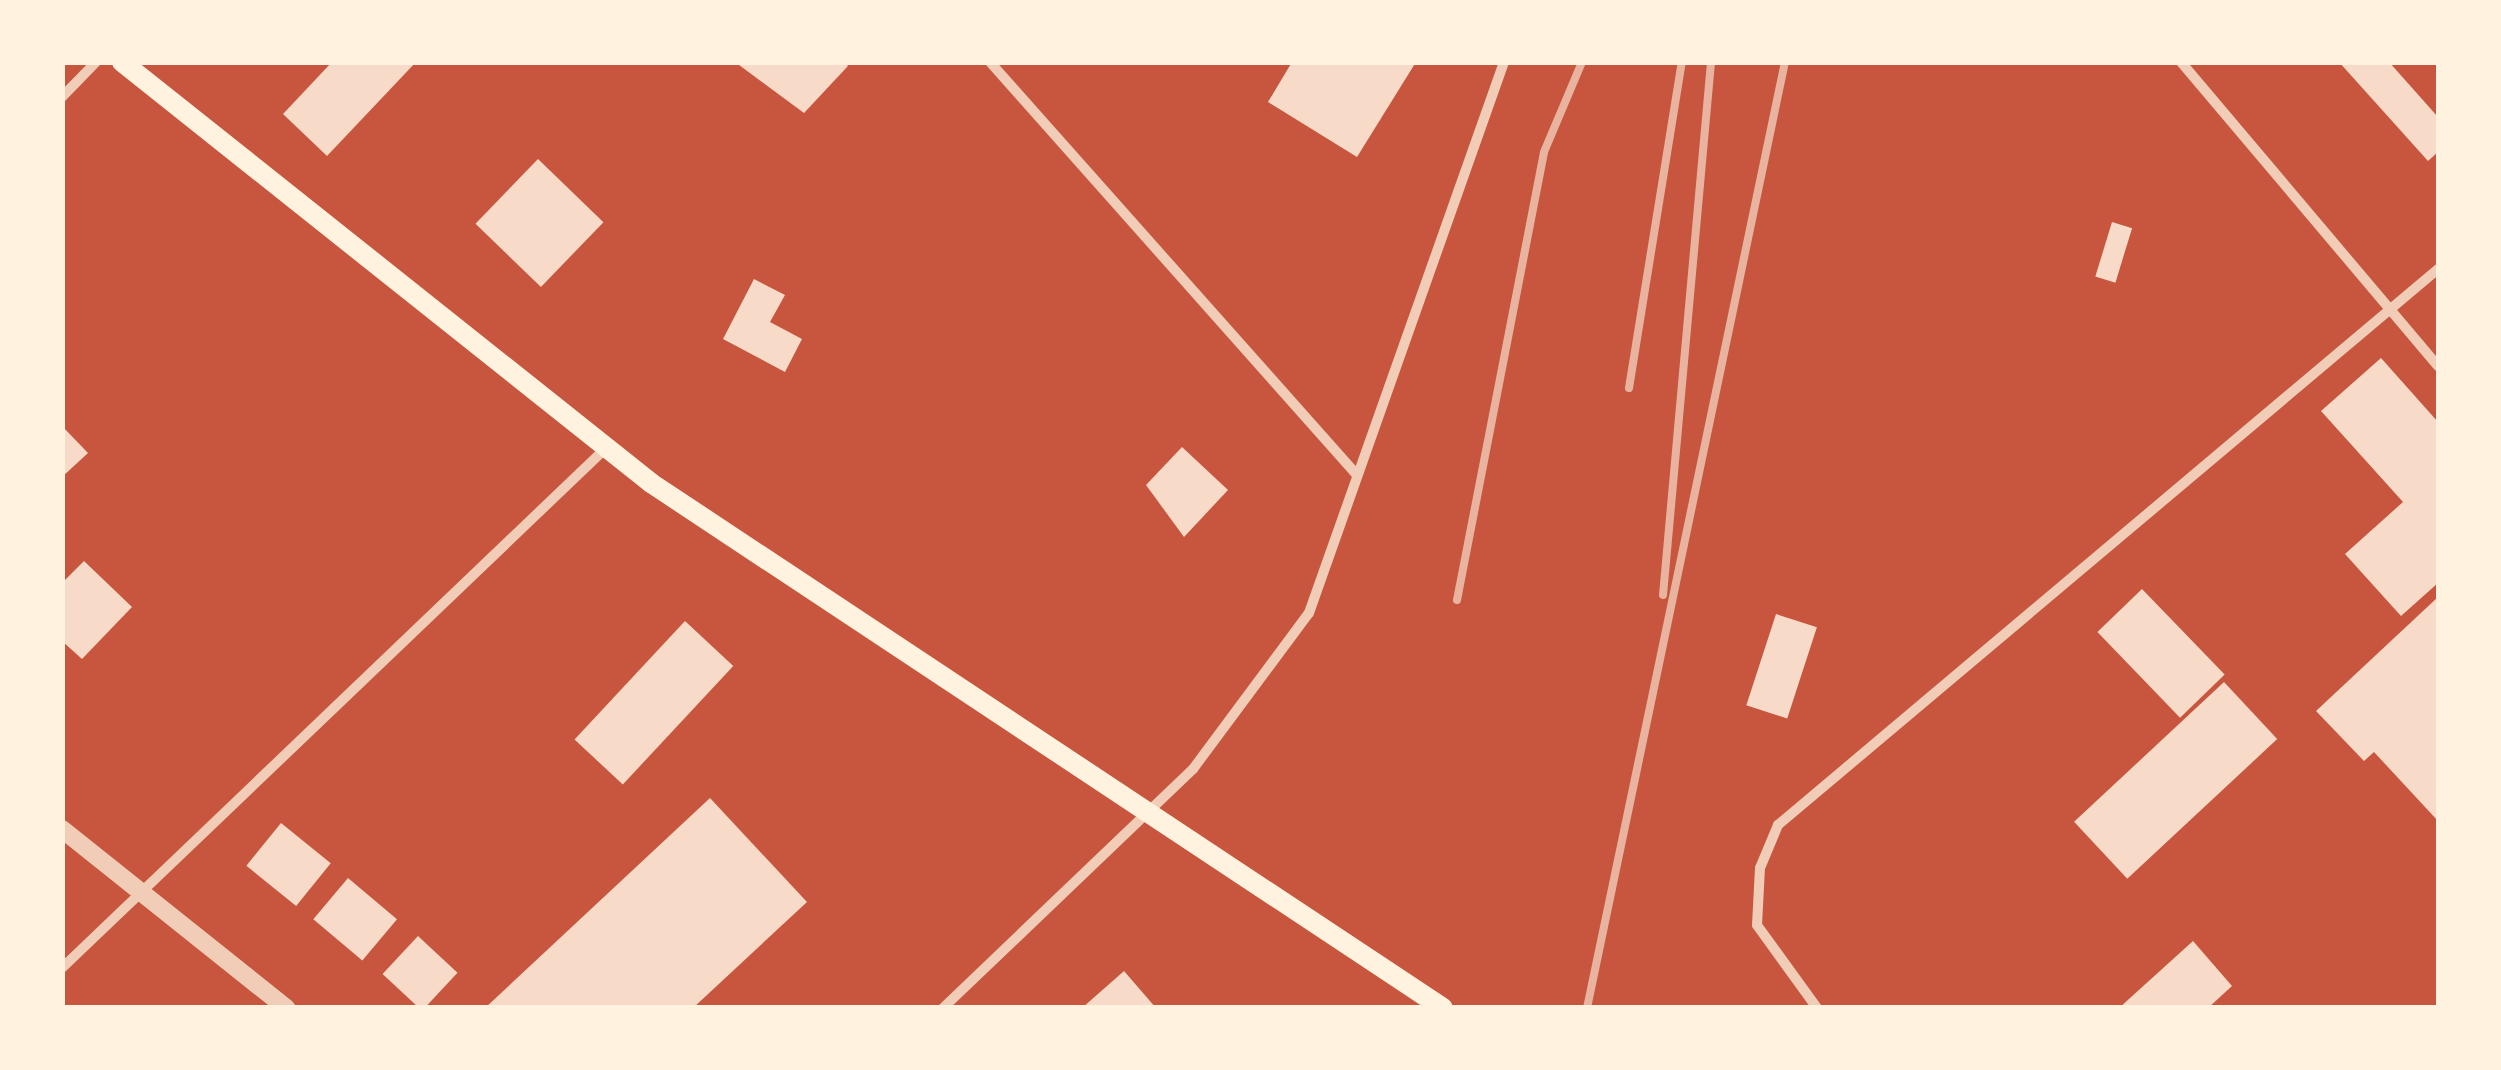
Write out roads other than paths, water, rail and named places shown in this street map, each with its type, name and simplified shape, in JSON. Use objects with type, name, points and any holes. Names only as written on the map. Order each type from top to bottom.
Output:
[{"type":"main road","points":[[122,62],[606,448],[1443,1008]]},
{"type":"street","points":[[62,97],[96,62]]},
{"type":"street","points":[[990,62],[1357,475]]},
{"type":"street","points":[[943,1008],[1078,888],[1270,674],[1309,613],[1504,62]]},
{"type":"street","points":[[2181,62],[2438,366]]},
{"type":"street","points":[[1817,1008],[1757,925],[1760,868],[1778,825],[2438,269]]},
{"type":"street","points":[[62,968],[606,448]]},
{"type":"street","points":[[62,829],[286,1008]]},
{"type":"railway","points":[[1457,600],[1544,152],[1582,62]]},
{"type":"railway","points":[[1629,388],[1682,62]]},
{"type":"railway","points":[[1663,595],[1711,62]]},
{"type":"railway","points":[[1587,1008],[1785,62]]}]
